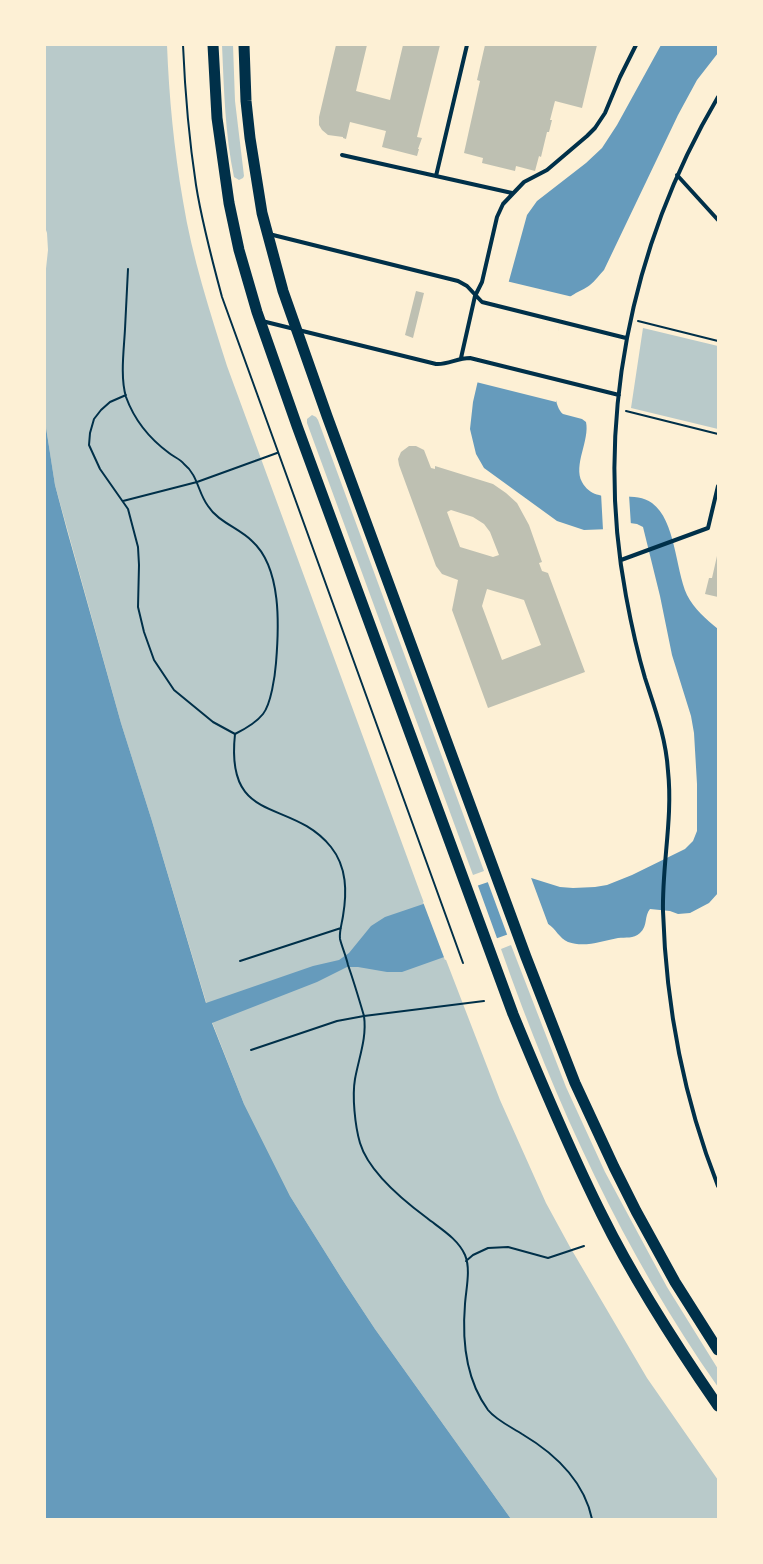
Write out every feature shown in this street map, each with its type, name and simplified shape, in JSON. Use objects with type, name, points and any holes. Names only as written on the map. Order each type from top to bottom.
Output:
[{"type":"main road","points":[[213,45],[217,118],[229,203],[239,250],[260,321],[490,952],[550,1105],[603,1217],[657,1313],[718,1406]]},
{"type":"main road","points":[[244,45],[250,138],[267,233],[296,330],[520,941],[575,1083],[614,1168],[662,1258],[718,1350]]},
{"type":"lane","points":[[436,176],[467,45]]},
{"type":"lane","points":[[461,358],[475,296],[482,282],[503,204],[524,182],[546,170],[595,128],[605,113],[620,76],[636,45]]},
{"type":"lane","points":[[718,97],[677,175],[644,264],[626,338],[619,395],[615,492],[617,529],[625,594],[638,651],[666,752],[670,808],[663,910],[666,970],[675,1039],[688,1097],[718,1186]]},
{"type":"lane","points":[[342,155],[512,194]]},
{"type":"lane","points":[[677,175],[718,220]]},
{"type":"lane","points":[[267,233],[458,281],[467,286],[482,302],[626,338]]},
{"type":"lane","points":[[260,321],[436,364],[445,364],[461,358],[470,358],[619,395]]},
{"type":"lane","points":[[621,560],[708,528],[718,486]]},
{"type":"path","points":[[183,45],[187,114],[196,186],[202,220],[222,297],[463,963]]},
{"type":"path","points":[[128,268],[123,362],[126,395],[139,423],[154,440],[185,464],[197,482],[208,506],[221,519],[254,542],[263,554],[274,587],[278,630],[275,673],[268,700],[264,714],[253,724],[234,734]]},
{"type":"path","points":[[630,319],[718,341]]},
{"type":"path","points":[[126,395],[110,402],[94,419],[89,445],[100,469],[128,509],[138,547],[138,607],[154,660],[174,690],[212,722],[234,734]]},
{"type":"path","points":[[618,409],[718,434]]},
{"type":"path","points":[[123,501],[197,482],[277,453]]},
{"type":"path","points":[[234,734],[232,754],[235,774],[244,790],[257,804],[305,825],[331,847],[344,873],[345,898],[340,938],[366,1028],[355,1080],[354,1099],[360,1143],[367,1158],[396,1194],[456,1241],[465,1256],[467,1278],[464,1348],[470,1370],[488,1411],[539,1445],[568,1471],[584,1494],[592,1519]]},
{"type":"path","points":[[240,961],[341,928]]},
{"type":"path","points":[[251,1050],[337,1021],[484,1001]]},
{"type":"path","points":[[466,1261],[473,1255],[488,1248],[508,1247],[548,1258],[584,1246]]},
{"type":"shaded area","points":[[45,45],[167,45],[172,123],[180,182],[191,243],[208,305],[227,366],[421,895],[500,1100],[546,1203],[647,1378],[718,1480],[718,1519],[511,1519],[375,1329],[342,1279],[290,1196],[244,1104],[212,1022],[121,723],[55,485],[45,421],[45,278],[48,250],[45,227]]},
{"type":"shaded area","points":[[222,45],[233,45],[235,101],[244,176],[239,180],[234,177],[229,144],[225,111]]},
{"type":"shaded area","points":[[643,328],[718,346],[718,429],[631,408]]},
{"type":"shaded area","points":[[312,415],[318,420],[484,871],[473,875],[307,423],[307,419]]},
{"type":"shaded area","points":[[511,945],[566,1087],[605,1172],[667,1287],[718,1369],[718,1387],[652,1284],[594,1175],[544,1064],[501,949]]},
{"type":"water","points":[[661,45],[718,45],[718,53],[697,80],[678,115],[604,270],[590,285],[574,294],[564,303],[558,331],[554,380],[558,406],[563,414],[582,419],[586,422],[586,437],[579,468],[582,482],[588,490],[596,494],[644,499],[652,503],[660,511],[670,533],[687,595],[705,618],[718,629],[718,893],[709,903],[690,913],[678,914],[670,911],[650,909],[642,930],[632,937],[587,944],[574,944],[565,940],[548,924],[537,924],[402,972],[347,967],[317,982],[212,1023],[244,1104],[290,1196],[375,1329],[511,1519],[45,1519],[45,421],[55,485],[67,530],[121,723],[206,1003],[313,966],[339,960],[349,953],[371,926],[385,917],[503,877],[528,877],[560,887],[595,887],[607,885],[632,875],[685,849],[693,841],[697,831],[694,733],[691,716],[672,655],[643,527],[630,523],[610,529],[584,530],[557,521],[484,468],[476,454],[470,429],[473,402],[479,376],[504,299],[527,215],[537,201],[586,163],[602,148],[617,125]]},
{"type":"pier","points":[[506,281],[573,297],[564,308],[559,326],[556,402],[476,382],[483,352]]},
{"type":"pier","points":[[601,493],[629,495],[631,526],[603,530]]},
{"type":"pier","points":[[511,874],[530,875],[550,929],[538,926],[508,937],[487,880]]},
{"type":"pier","points":[[477,883],[498,941],[445,960],[423,902]]},
{"type":"building","points":[[336,45],[367,45],[356,91],[390,100],[403,45],[440,45],[417,137],[422,138],[417,156],[382,147],[386,131],[350,122],[346,139],[328,135],[322,130],[319,125],[319,117]]},
{"type":"building","points":[[485,45],[597,45],[582,108],[555,101],[549,132],[547,132],[541,157],[539,156],[535,171],[516,166],[515,171],[482,163],[483,158],[464,153],[480,81],[477,80]]},
{"type":"building","points":[[416,291],[424,293],[413,338],[405,335]]},
{"type":"building","points":[[409,446],[416,446],[424,450],[431,468],[435,469],[435,466],[493,484],[517,503],[529,525],[542,562],[539,563],[542,571],[548,573],[585,672],[488,708],[452,610],[458,580],[442,574],[436,566],[399,465],[398,459],[401,452]],"holes":[[[451,510],[473,517],[484,524],[490,532],[499,555],[493,557],[460,547],[447,512]],[[487,589],[524,600],[541,645],[502,660],[482,606]]]},
{"type":"building","points":[[717,556],[718,597],[705,594],[709,578],[712,578]]}]
